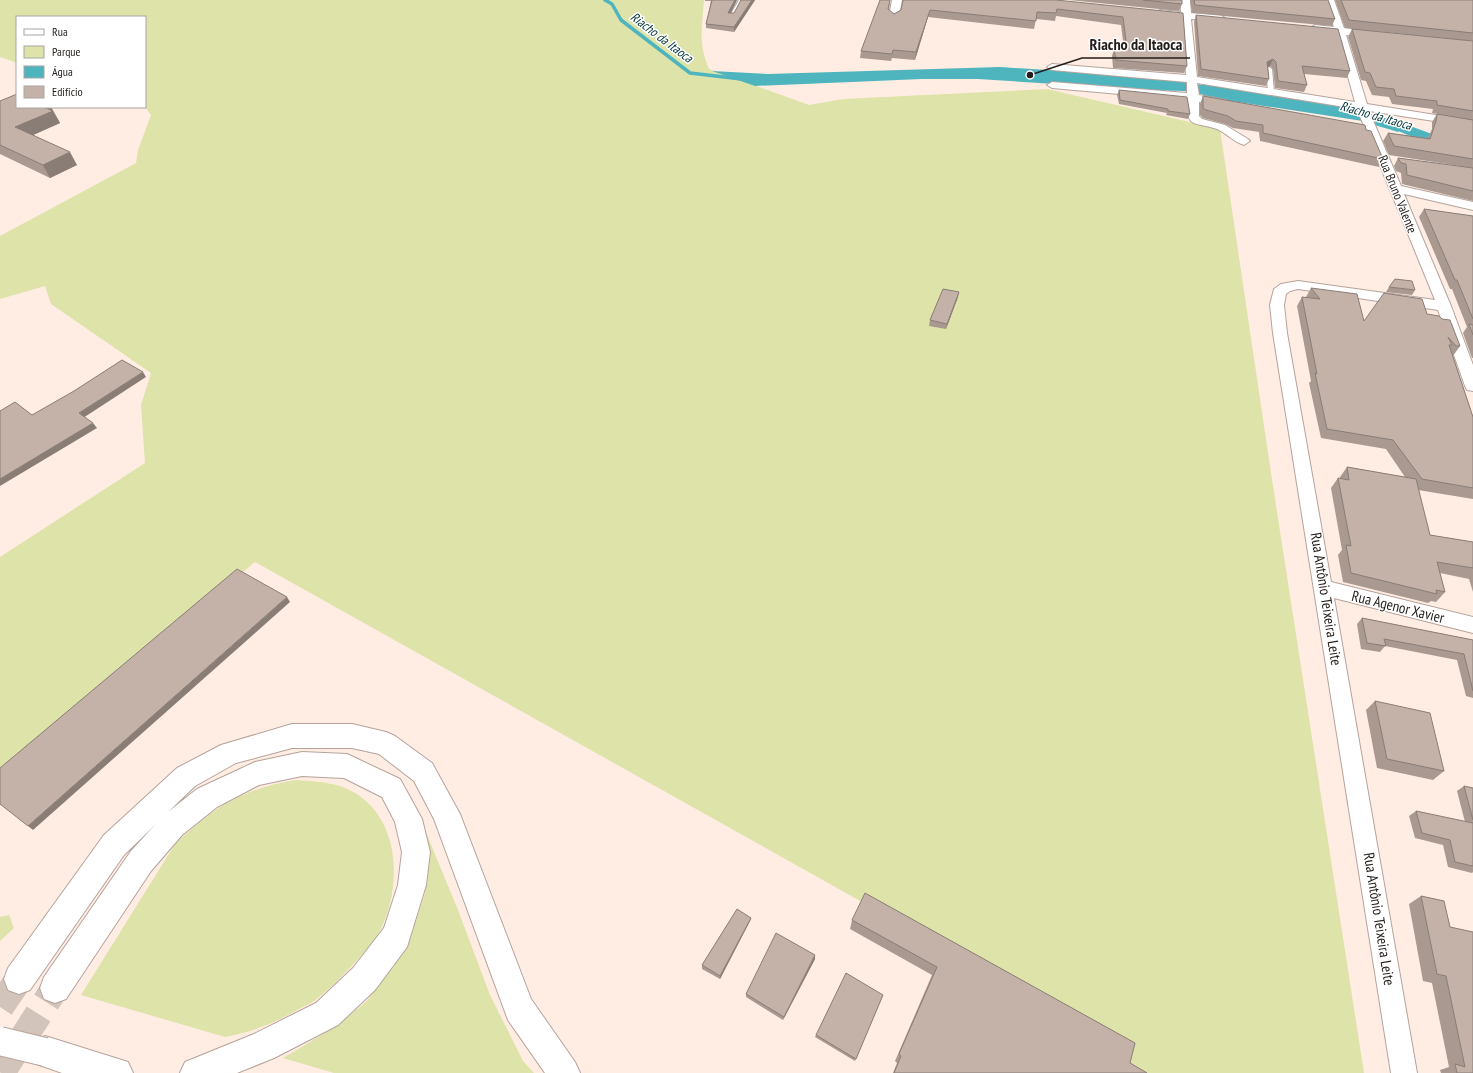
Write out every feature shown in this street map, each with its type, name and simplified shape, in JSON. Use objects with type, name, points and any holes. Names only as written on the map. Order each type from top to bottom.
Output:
[{"type":"main road","points":[[19,979],[114,845],[186,777],[230,753],[292,736],[352,736],[386,744],[423,772],[446,814],[519,1009],[564,1073]]},
{"type":"main road","points":[[56,988],[93,930],[141,860],[172,826],[207,798],[254,774],[302,764],[347,766],[391,788],[408,819],[416,852],[412,885],[396,936],[364,979],[327,1014],[263,1047],[196,1073]]},
{"type":"main road","points":[[0,1041],[45,1052],[117,1073]]},
{"type":"street","points":[[894,18],[897,0]]},
{"type":"street","points":[[1185,0],[1193,95],[1193,116],[1196,121],[1222,127],[1244,141]]},
{"type":"street","name":"Rua Bruno Valente","points":[[1329,0],[1340,31],[1362,107],[1394,188],[1444,306],[1473,386]]},
{"type":"street","points":[[1148,12],[1227,19]]},
{"type":"street","points":[[1302,27],[1387,36]]},
{"type":"street","points":[[1052,67],[1191,81],[1473,124]]},
{"type":"street","points":[[1052,85],[1193,95],[1239,105]]},
{"type":"street","points":[[1355,127],[1371,128]]},
{"type":"street","points":[[1384,160],[1399,162]]},
{"type":"street","points":[[1394,188],[1473,206]]},
{"type":"street","name":"Rua Antônio Teixeira Leite","points":[[1404,1073],[1324,588],[1280,333],[1277,305],[1279,292],[1286,287],[1298,285],[1444,306]]},
{"type":"street","name":"Rua Agenor Xavier","points":[[1324,588],[1473,625]]},
{"type":"lane","points":[[731,16],[741,0]]},
{"type":"lane","points":[[1269,69],[1271,92]]},
{"type":"green space","points":[[0,0],[704,0],[702,43],[709,69],[809,105],[843,99],[1047,89],[1220,129],[1271,473],[1364,1073],[1124,1073],[862,902],[255,562],[0,777],[0,557],[145,463],[141,405],[151,373],[51,304],[45,286],[0,299],[0,236],[136,163],[138,150],[151,115],[146,108],[146,16],[16,16],[16,63],[0,57]]},
{"type":"green space","points":[[295,780],[337,785],[362,798],[377,813],[386,831],[392,851],[394,872],[392,893],[387,914],[375,940],[339,979],[315,1001],[281,1019],[254,1030],[225,1037],[81,995],[175,844],[202,820],[229,802],[259,789]]},
{"type":"green space","points":[[411,796],[458,910],[490,995],[523,1061],[534,1073],[334,1073],[283,1058],[335,1027],[367,1001],[408,945],[425,893],[427,851]]},
{"type":"green space","points":[[9,915],[14,928],[0,941],[0,917]]},
{"type":"water","points":[[1000,67],[1144,76],[1203,85],[1212,83],[1343,106],[1402,123],[1473,149],[1417,139],[1382,124],[1212,98],[1188,92],[978,79],[922,79],[755,86],[712,71],[768,74]]},
{"type":"building","points":[[712,0],[735,0],[728,13],[734,13],[741,0],[752,0],[734,27],[706,24]]},
{"type":"building","points":[[880,0],[890,0],[888,9],[894,14],[901,10],[903,0],[1056,0],[1183,13],[1187,66],[1116,60],[1114,49],[1127,49],[1123,17],[1057,9],[1056,13],[1037,12],[1036,21],[930,10],[916,52],[893,50],[892,54],[861,51]]},
{"type":"building","points":[[1143,0],[1182,0],[1182,4]]},
{"type":"building","points":[[1194,0],[1328,0],[1335,19],[1195,5]]},
{"type":"building","points":[[1341,0],[1473,0],[1473,33],[1349,20]]},
{"type":"building","points":[[1196,15],[1338,29],[1350,71],[1302,66],[1307,85],[1278,81],[1276,62],[1273,59],[1267,62],[1269,79],[1201,69]]},
{"type":"building","points":[[1352,29],[1473,41],[1473,111],[1437,105],[1437,101],[1396,96],[1394,89],[1376,87],[1370,73],[1365,72]]},
{"type":"building","points":[[1119,90],[1187,97],[1190,114],[1168,111],[1168,109],[1120,100]]},
{"type":"building","points":[[16,94],[16,108],[46,108],[53,111],[15,127],[70,152],[43,165],[0,145],[0,101]]},
{"type":"building","points":[[1203,96],[1365,125],[1366,130],[1371,131],[1383,159],[1263,133],[1263,125],[1236,121],[1228,116],[1206,110],[1203,108]]},
{"type":"building","points":[[1437,114],[1473,120],[1473,159],[1394,146],[1388,133],[1430,139]]},
{"type":"building","points":[[1398,158],[1473,168],[1473,191],[1407,175],[1406,164],[1401,163]]},
{"type":"building","points":[[1424,209],[1473,216],[1473,319],[1457,280],[1455,280]]},
{"type":"building","points":[[1395,279],[1412,281],[1415,290],[1389,287]]},
{"type":"building","points":[[1311,288],[1357,294],[1364,321],[1384,293],[1422,299],[1427,314],[1450,320],[1460,346],[1456,346],[1448,337],[1452,345],[1449,345],[1473,417],[1473,488],[1422,479],[1393,440],[1327,429],[1315,373],[1317,374],[1302,297],[1320,299]]},
{"type":"building","points":[[943,289],[959,292],[947,324],[930,320]]},
{"type":"building","points":[[1469,324],[1473,325],[1473,335]]},
{"type":"building","points":[[122,360],[143,372],[79,413],[93,423],[0,479],[0,411],[15,402],[32,415],[74,391]]},
{"type":"building","points":[[1347,467],[1416,479],[1430,535],[1473,542],[1473,568],[1437,562],[1445,592],[1436,590],[1437,594],[1351,573],[1346,545],[1351,546],[1338,478],[1349,480]]},
{"type":"building","points":[[237,569],[287,597],[28,826],[0,804],[0,768]]},
{"type":"building","points":[[1362,618],[1473,640],[1473,691],[1464,654],[1384,639],[1386,646],[1367,643]]},
{"type":"building","points":[[1375,701],[1430,713],[1444,771],[1387,759]]},
{"type":"building","points":[[1464,786],[1473,788],[1473,820]]},
{"type":"building","points":[[1416,811],[1473,823],[1473,866],[1455,862],[1450,840],[1422,833]]},
{"type":"building","points":[[865,893],[1135,1043],[1130,1063],[1147,1073],[894,1073],[901,1056],[899,1054],[937,967],[852,920]]},
{"type":"building","points":[[1421,896],[1444,901],[1450,927],[1473,932],[1473,1073],[1457,1073],[1455,1064],[1465,1067],[1446,976],[1437,974]]},
{"type":"building","points":[[737,909],[751,918],[720,976],[702,965]]},
{"type":"building","points":[[776,933],[815,955],[784,1017],[746,994]]},
{"type":"building","points":[[846,973],[883,995],[856,1059],[816,1035]]},
{"type":"waterway","name":"Riacho da Itaoca","points":[[605,0],[612,4],[621,20],[690,73],[741,79]]},
{"type":"waterway","name":"Riacho da Itaoca","points":[[1367,121],[1398,130]]},
{"type":"tunnel","points":[[0,1007],[19,979]]},
{"type":"tunnel","points":[[1,1073],[55,988]]},
{"type":"place","name":"Riacho da Itaoca","points":[[1030,75]]}]
